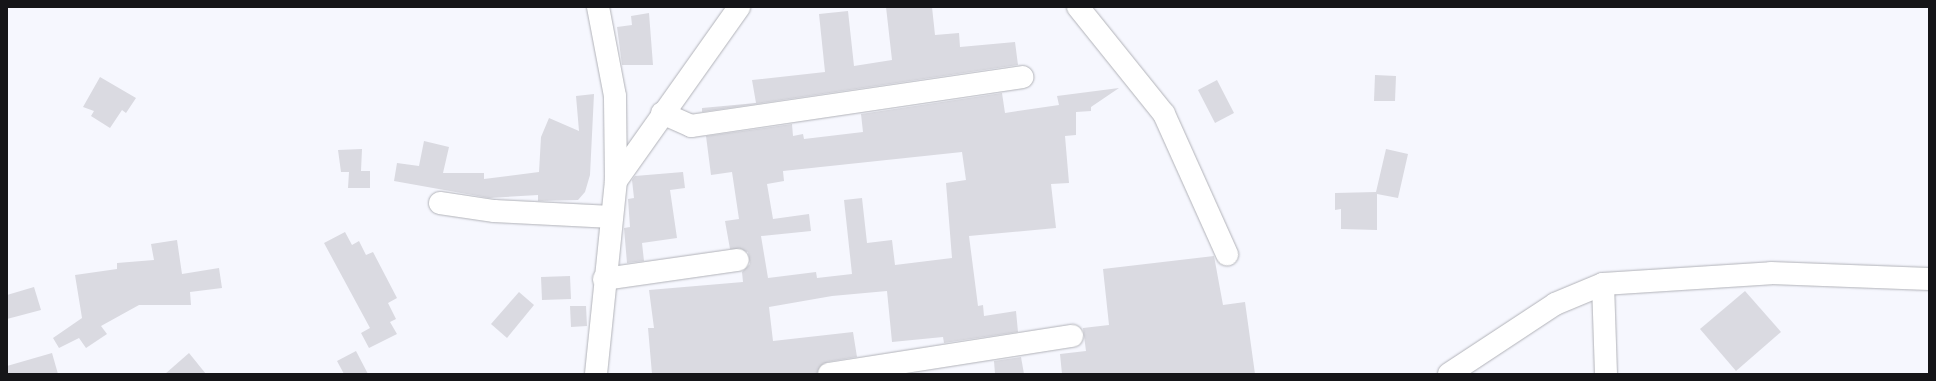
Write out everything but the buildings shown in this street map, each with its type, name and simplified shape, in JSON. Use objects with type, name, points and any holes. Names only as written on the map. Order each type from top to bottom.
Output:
[{"type":"street","points":[[596,374],[604,279],[616,181],[615,96],[598,7]]},
{"type":"street","points":[[616,181],[662,113],[739,7]]},
{"type":"street","points":[[1078,7],[1164,114],[1227,254]]},
{"type":"street","points":[[616,145],[644,140],[691,126],[1022,77]]},
{"type":"street","points":[[662,113],[691,126]]},
{"type":"street","points":[[440,203],[494,211],[612,217]]},
{"type":"street","points":[[604,279],[738,260]]},
{"type":"street","points":[[1449,374],[1555,304],[1603,284],[1771,272],[1929,280]]},
{"type":"street","points":[[1603,284],[1606,374]]},
{"type":"street","points":[[830,374],[948,365],[1072,336]]}]
